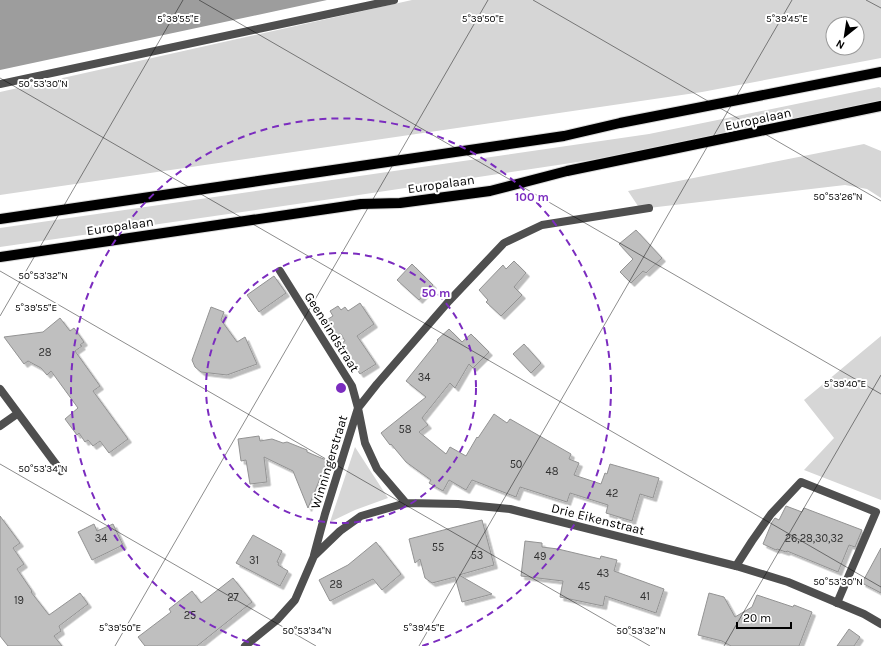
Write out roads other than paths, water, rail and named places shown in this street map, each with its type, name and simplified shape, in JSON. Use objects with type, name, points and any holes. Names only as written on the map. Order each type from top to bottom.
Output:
[{"type":"main road","name":"Europalaan","points":[[0,219],[564,136],[620,123],[881,72]]},
{"type":"main road","name":"Europalaan","points":[[0,256],[361,204],[400,202],[490,191],[567,172],[881,106]]},
{"type":"street","points":[[0,84],[394,0]]},
{"type":"street","name":"Winningerstraat","points":[[245,646],[277,620],[295,600],[314,556],[325,514],[358,408],[449,301],[504,244],[542,225],[649,208]]},
{"type":"street","name":"Geeneindstraat","points":[[280,271],[352,386],[358,408]]},
{"type":"street","points":[[0,390],[61,471]]},
{"type":"street","points":[[358,408],[365,444],[377,468],[406,503]]},
{"type":"street","points":[[0,426],[17,414]]},
{"type":"street","points":[[736,566],[771,514],[801,482],[876,512],[837,603]]},
{"type":"street","name":"Winningerstraat","points":[[314,556],[340,530],[361,516],[406,503]]},
{"type":"street","name":"Drie Eikenstraat","points":[[406,503],[458,504],[510,509],[736,566],[788,582],[864,614],[881,624]]}]
